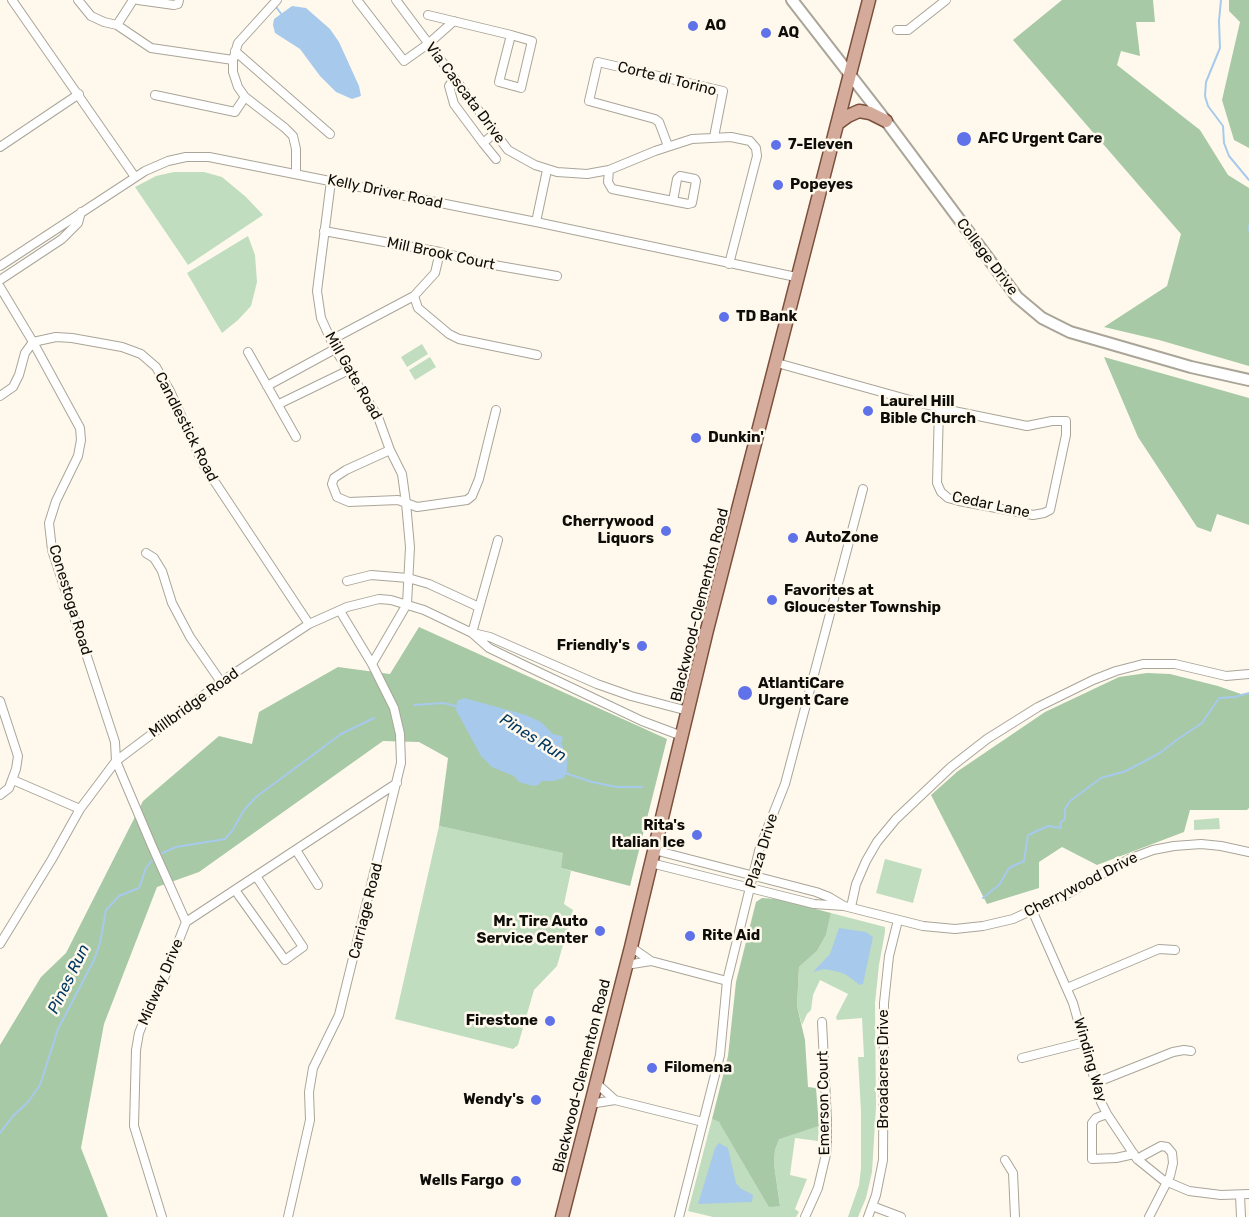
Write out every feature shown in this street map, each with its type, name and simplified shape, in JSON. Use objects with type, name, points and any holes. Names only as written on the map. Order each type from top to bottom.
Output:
[{"type":"main road","name":"College Drive","points":[[792,0],[886,121],[1017,297],[1042,318],[1081,335],[1191,367],[1249,380]]},
{"type":"main road","name":"Blackwood-Clementon Road","points":[[562,1217],[631,947],[707,630],[868,0]]},
{"type":"main road","points":[[837,124],[859,111],[870,113],[886,121]]},
{"type":"street","points":[[12,0],[135,177]]},
{"type":"street","points":[[78,0],[85,11],[96,20],[117,25],[151,48],[233,60]]},
{"type":"street","points":[[117,25],[133,0]]},
{"type":"street","points":[[138,0],[174,5],[178,4],[179,0]]},
{"type":"street","points":[[277,0],[243,36],[233,60],[234,78],[245,97],[293,136],[296,148],[296,174]]},
{"type":"street","name":"Via Cascata Drive","points":[[396,0],[513,154],[547,170],[587,174],[609,170],[668,146],[692,139],[714,137],[746,139],[756,148],[756,156],[729,264]]},
{"type":"street","points":[[897,30],[908,30],[946,0]]},
{"type":"street","points":[[360,1],[404,61],[454,21]]},
{"type":"street","points":[[428,15],[511,35],[532,41],[521,88],[499,82],[511,35]]},
{"type":"street","points":[[235,51],[330,134]]},
{"type":"street","name":"Corte di Torino","points":[[668,146],[655,119],[589,101],[598,62],[723,92],[714,137]]},
{"type":"street","points":[[454,79],[449,86],[454,104],[496,159]]},
{"type":"street","points":[[0,147],[79,94]]},
{"type":"street","points":[[155,95],[235,112],[245,97]]},
{"type":"street","points":[[483,143],[495,133]]},
{"type":"street","name":"Kelly Driver Road","points":[[0,266],[135,177],[168,161],[186,157],[209,157],[536,222],[796,278]]},
{"type":"street","points":[[536,222],[547,170]]},
{"type":"street","points":[[609,170],[608,182],[612,189],[673,201]]},
{"type":"street","name":"Mill Gate Road","points":[[331,181],[317,291],[321,318],[335,349],[378,417],[402,474],[410,547],[407,604]]},
{"type":"street","points":[[0,280],[62,239],[78,223],[81,212]]},
{"type":"street","name":"Mill Brook Court","points":[[324,231],[557,276]]},
{"type":"street","points":[[331,340],[414,296],[435,273],[440,252]]},
{"type":"street","name":"Conestoga Road","points":[[0,287],[80,428],[81,440],[78,456],[56,501],[49,523],[52,550],[115,742],[116,761],[186,922]]},
{"type":"street","points":[[414,296],[418,308],[449,334],[459,339],[537,355]]},
{"type":"street","name":"Candlestick Road","points":[[33,342],[56,337],[122,347],[141,354],[156,368],[170,391],[202,464],[309,624]]},
{"type":"street","points":[[0,396],[13,387],[25,352],[33,342]]},
{"type":"street","points":[[267,386],[335,349]]},
{"type":"street","points":[[248,352],[296,437]]},
{"type":"street","name":"Cedar Lane","points":[[777,363],[939,408],[1027,426],[1066,421],[1064,446],[1050,510],[1033,515],[959,501],[948,498],[941,492],[937,483],[939,408]]},
{"type":"street","points":[[279,404],[349,370]]},
{"type":"street","points":[[390,450],[334,478],[333,488],[337,497],[342,500],[398,500],[417,507],[467,500],[472,496],[479,479],[496,410]]},
{"type":"street","name":"Plaza Drive","points":[[679,1217],[720,1055],[727,981],[760,847],[785,784],[862,489]]},
{"type":"street","points":[[472,633],[498,540]]},
{"type":"street","points":[[146,553],[154,558],[162,571],[172,603],[190,637],[221,682]]},
{"type":"street","points":[[347,581],[371,575],[408,578],[429,584],[479,607]]},
{"type":"street","name":"Millbridge Road","points":[[0,944],[52,860],[80,809],[116,761],[221,682],[309,624],[340,611],[379,599],[407,604],[597,684],[631,696],[688,711]]},
{"type":"street","points":[[372,664],[407,604]]},
{"type":"street","name":"Carriage Road","points":[[288,1217],[310,1120],[309,1092],[313,1068],[339,1015],[401,763],[400,734],[394,708],[372,664],[340,611]]},
{"type":"street","name":"Millbridge Road","points":[[472,633],[489,648],[524,666],[642,721],[682,736]]},
{"type":"street","points":[[847,907],[866,861],[883,833],[896,819],[957,762],[987,739],[1038,707],[1116,670],[1143,664],[1175,664],[1226,676],[1249,674]]},
{"type":"street","points":[[0,701],[18,756],[13,780],[9,788],[0,795]]},
{"type":"street","points":[[13,780],[80,809]]},
{"type":"street","name":"Midway Drive","points":[[162,1217],[134,1126],[136,1050],[139,1033],[186,922],[397,783]]},
{"type":"street","name":"Cherrywood Drive","points":[[651,863],[824,906],[847,907],[931,927],[962,928],[998,923],[1032,910],[1071,892],[1129,859],[1153,850],[1201,844],[1249,852]]},
{"type":"street","points":[[296,850],[318,885]]},
{"type":"street","name":"Cherrywood Drive","points":[[654,850],[822,894],[847,907]]},
{"type":"street","points":[[235,890],[285,960],[303,947],[256,876]]},
{"type":"street","name":"Winding Way","points":[[1032,910],[1067,988],[1085,1042],[1095,1083],[1107,1114],[1135,1156],[1167,1182],[1197,1193],[1221,1196],[1249,1194]]},
{"type":"street","name":"Broadacres Drive","points":[[868,1217],[883,1160],[886,986],[889,956],[898,920]]},
{"type":"street","points":[[631,947],[651,961],[727,981]]},
{"type":"street","points":[[1067,988],[1153,951],[1175,950]]},
{"type":"street","points":[[626,965],[651,961]]},
{"type":"street","name":"Emerson Court","points":[[805,1217],[818,1188],[827,1150],[822,1022]]},
{"type":"street","points":[[1022,1058],[1085,1042]]},
{"type":"street","points":[[1095,1083],[1173,1052],[1191,1052]]},
{"type":"street","points":[[596,1083],[615,1100]]},
{"type":"street","points":[[590,1104],[615,1100],[703,1122]]},
{"type":"street","points":[[1107,1114],[1096,1118],[1092,1123],[1092,1159],[1135,1156],[1164,1146],[1172,1153],[1173,1163],[1167,1182],[1149,1217]]},
{"type":"street","points":[[1005,1160],[1013,1173],[1015,1217]]},
{"type":"street","points":[[1240,1195],[1241,1217]]},
{"type":"street","points":[[872,1206],[901,1217]]},
{"type":"green space","points":[[1062,0],[1153,0],[1155,22],[1136,22],[1140,56],[1121,51],[1117,65],[1200,130],[1228,175],[1249,188],[1249,366],[1104,327],[1167,286],[1181,234],[1013,40]]},
{"type":"green space","points":[[1229,0],[1249,0],[1249,148],[1234,140],[1222,100],[1240,22],[1229,11]]},
{"type":"green space","points":[[174,172],[204,172],[222,177],[263,215],[188,265],[135,187],[156,176]]},
{"type":"green space","points":[[248,236],[255,255],[257,282],[251,306],[222,333],[187,273]]},
{"type":"green space","points":[[422,344],[428,354],[407,367],[401,357]]},
{"type":"green space","points":[[430,357],[436,367],[415,380],[409,370]]},
{"type":"green space","points":[[1104,357],[1249,398],[1249,525],[1217,514],[1211,532],[1197,527],[1138,437]]},
{"type":"green space","points":[[419,627],[667,739],[630,886],[561,868],[563,853],[439,826],[448,758],[419,742],[383,741],[199,872],[157,887],[104,1024],[81,1148],[108,1217],[0,1217],[0,1045],[41,977],[66,953],[143,801],[219,736],[252,744],[259,712],[338,667],[390,674]]},
{"type":"green space","points":[[1147,673],[1170,674],[1241,694],[1249,693],[1249,808],[1247,810],[1190,810],[1184,832],[1097,865],[1062,847],[1039,862],[1039,888],[987,904],[931,795],[958,771],[1045,712],[1119,677]]},
{"type":"green space","points":[[1219,818],[1220,829],[1194,830],[1194,820]]},
{"type":"green space","points":[[439,826],[564,853],[561,868],[571,871],[564,904],[573,910],[557,966],[534,990],[518,1045],[513,1049],[395,1019]]},
{"type":"green space","points":[[885,859],[922,869],[913,903],[876,893]]},
{"type":"green space","points":[[762,898],[777,899],[831,913],[826,935],[817,951],[799,967],[797,1006],[805,1040],[808,1087],[816,1088],[819,1126],[779,1139],[774,1164],[780,1206],[769,1207],[719,1122],[712,1119],[728,1056],[736,982],[756,902]]},
{"type":"green space","points":[[831,913],[885,927],[875,1003],[876,1107],[872,1172],[866,1198],[858,1217],[848,1217],[859,1185],[861,1168],[858,1057],[864,1057],[862,1018],[837,1020],[836,1017],[848,994],[820,980],[813,995],[811,1010],[802,1025],[797,1006],[799,967],[817,951],[826,935]]},
{"type":"green space","points":[[712,1119],[719,1122],[780,1205],[774,1164],[779,1138],[819,1126],[818,1141],[795,1138],[790,1175],[807,1179],[795,1209],[799,1212],[796,1217],[713,1217],[688,1211]]},
{"type":"water","points":[[292,6],[306,8],[330,29],[339,42],[359,86],[361,96],[352,99],[336,92],[320,76],[300,49],[275,33],[274,19]]},
{"type":"water","points":[[464,698],[526,715],[541,722],[553,734],[561,736],[563,738],[561,743],[567,757],[567,771],[564,778],[542,781],[533,786],[519,782],[514,776],[492,767],[481,756],[456,710],[457,701]]},
{"type":"water","points":[[839,928],[866,932],[873,937],[863,984],[860,985],[845,974],[835,971],[824,969],[813,972],[830,954]]},
{"type":"water","points":[[719,1143],[728,1148],[736,1183],[753,1195],[752,1202],[698,1204],[715,1148]]},
{"type":"waterway","points":[[271,0],[282,15]]},
{"type":"waterway","points":[[1221,0],[1220,48],[1206,82],[1205,96],[1208,106],[1223,126],[1224,143],[1229,156],[1249,180]]},
{"type":"waterway","points":[[1249,226],[1249,231]]},
{"type":"waterway","points":[[983,898],[999,885],[1009,868],[1024,861],[1028,835],[1048,826],[1061,828],[1060,823],[1065,819],[1065,809],[1070,801],[1101,778],[1126,771],[1160,753],[1202,723],[1219,698],[1249,693]]},
{"type":"waterway","name":"Pines Run","points":[[414,705],[444,703],[459,707]]},
{"type":"waterway","name":"Pines Run","points":[[158,855],[176,847],[225,839],[244,810],[256,797],[341,734],[374,718]]},
{"type":"waterway","name":"Pines Run","points":[[565,773],[616,787],[642,787]]},
{"type":"waterway","name":"Pines Run","points":[[0,1133],[40,1085],[58,1029],[94,960],[100,943],[106,910],[119,896],[139,888],[146,868],[154,858]]},
{"type":"place","name":"AO","points":[[693,26]]},
{"type":"place","name":"AQ","points":[[766,33]]},
{"type":"place","name":"AFC Urgent Care","points":[[964,139]]},
{"type":"place","name":"7-Eleven","points":[[776,145]]},
{"type":"place","name":"Popeyes","points":[[778,185]]},
{"type":"place","name":"TD Bank","points":[[724,317]]},
{"type":"place","name":"Laurel Hill Bible Church","points":[[868,411]]},
{"type":"place","name":"Dunkin'","points":[[696,438]]},
{"type":"place","name":"Cherrywood Liquors","points":[[666,531]]},
{"type":"place","name":"AutoZone","points":[[793,538]]},
{"type":"place","name":"Favorites at Gloucester Township","points":[[772,600]]},
{"type":"place","name":"Friendly's","points":[[642,646]]},
{"type":"place","name":"AtlantiCare Urgent Care","points":[[745,693]]},
{"type":"place","name":"Rita's Italian Ice","points":[[697,835]]},
{"type":"place","name":"Mr. Tire Auto Service Center","points":[[600,931]]},
{"type":"place","name":"Rite Aid","points":[[690,936]]},
{"type":"place","name":"Firestone","points":[[550,1021]]},
{"type":"place","name":"Filomena","points":[[652,1068]]},
{"type":"place","name":"Wendy's","points":[[536,1100]]},
{"type":"place","name":"Wells Fargo","points":[[516,1181]]}]
